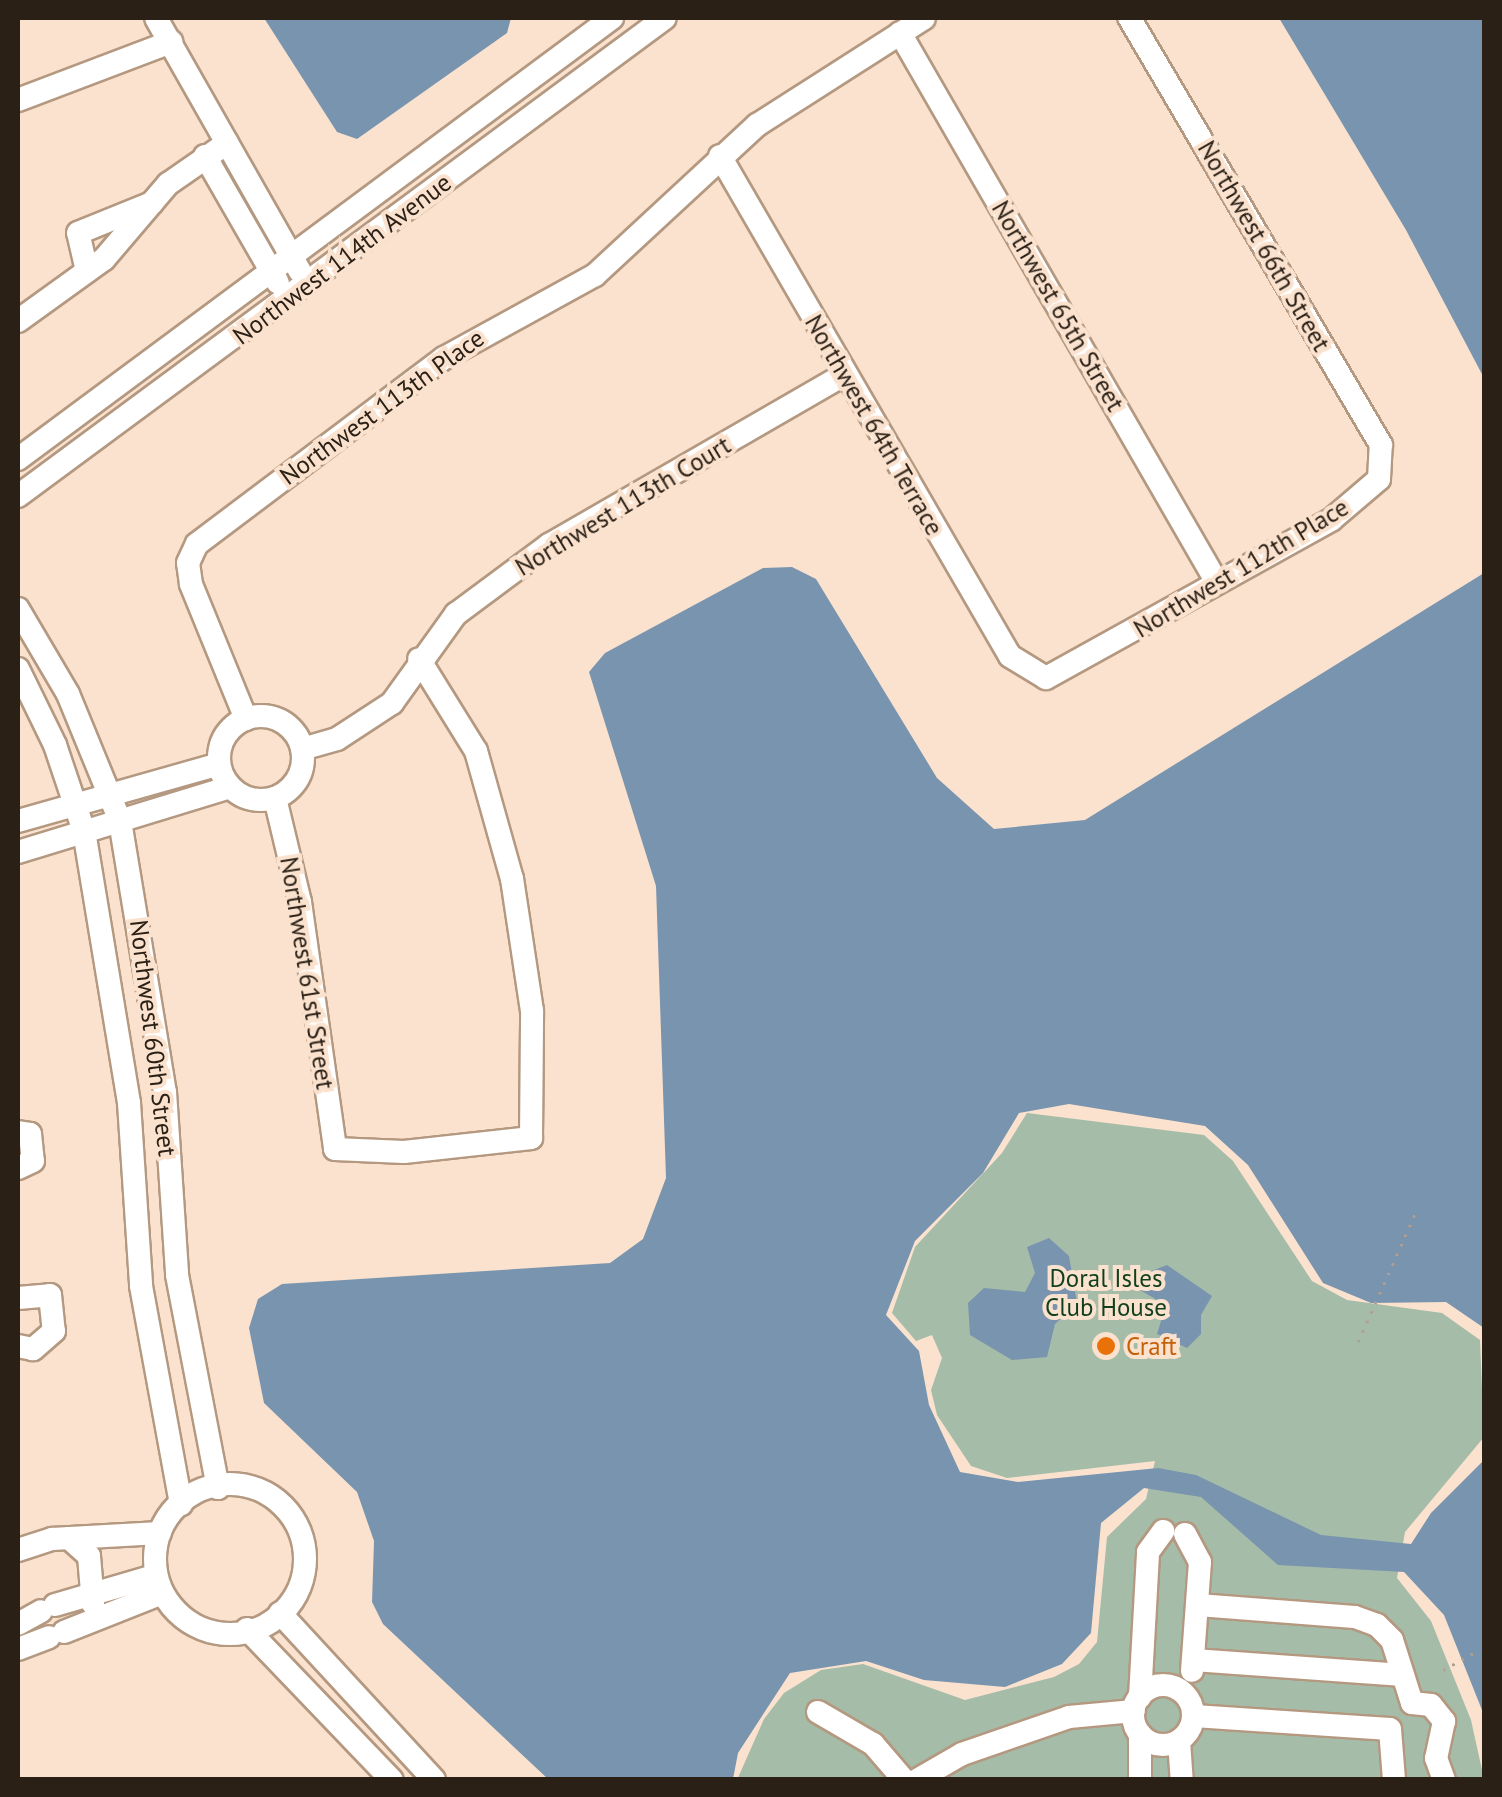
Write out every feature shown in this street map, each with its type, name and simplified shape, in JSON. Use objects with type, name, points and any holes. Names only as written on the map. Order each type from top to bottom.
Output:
[{"type":"street","points":[[156,18],[308,284]]},
{"type":"street","name":"Northwest 114th Avenue","points":[[18,459],[612,18]]},
{"type":"street","name":"Northwest 113th Place","points":[[246,719],[188,563],[197,544],[444,358],[595,275],[756,124],[924,18]]},
{"type":"street","name":"Northwest 66th Street","points":[[1129,18],[1380,444],[1379,479]]},
{"type":"street","name":"Northwest 114th Avenue","points":[[18,496],[308,284],[655,21]]},
{"type":"street","name":"Northwest 65th Street","points":[[900,33],[1215,579]]},
{"type":"street","points":[[18,100],[172,42]]},
{"type":"street","points":[[18,321],[87,272],[205,156],[227,143]]},
{"type":"street","points":[[205,156],[287,299]]},
{"type":"street","name":"Northwest 64th Terrace","points":[[720,156],[1010,656],[1046,678]]},
{"type":"street","points":[[226,192],[247,179]]},
{"type":"street","points":[[87,272],[78,233],[156,202]]},
{"type":"street","name":"Northwest 113th Court","points":[[302,749],[338,739],[392,703],[418,659],[456,614],[549,545],[844,375]]},
{"type":"street","name":"Northwest 112th Place","points":[[1046,678],[1129,636],[1215,579],[1332,520],[1379,479]]},
{"type":"street","name":"Northwest 60th Street","points":[[18,610],[55,672],[112,791],[120,820],[164,1092],[176,1275],[218,1488]]},
{"type":"street","name":"Northwest 61st Street","points":[[275,798],[300,902],[336,1149],[404,1152],[530,1138],[532,1012],[505,854],[476,752],[418,659]]},
{"type":"street","points":[[22,679],[55,672]]},
{"type":"street","name":"Northwest 60th Street","points":[[22,679],[76,800],[84,831],[129,1103],[141,1286],[180,1504]]},
{"type":"street","points":[[274,718],[302,749],[294,784],[275,798],[250,800],[230,787],[219,764],[224,736],[246,719],[274,718]]},
{"type":"street","points":[[18,821],[76,800],[219,764]]},
{"type":"street","points":[[18,852],[230,787]]},
{"type":"street","points":[[18,1132],[30,1134],[33,1161],[18,1168]]},
{"type":"street","points":[[18,1298],[50,1295],[54,1331],[33,1349],[18,1346]]},
{"type":"street","points":[[218,1488],[265,1492],[298,1520],[308,1555],[303,1582],[280,1612],[247,1630],[191,1624],[157,1585],[160,1533],[180,1504],[218,1488]]},
{"type":"street","points":[[18,1550],[69,1538],[160,1533]]},
{"type":"street","points":[[1140,1780],[1137,1704],[1148,1552],[1174,1533],[1199,1550],[1194,1660],[1184,1693],[1194,1716]]},
{"type":"street","points":[[69,1538],[90,1556],[97,1622]]},
{"type":"street","points":[[18,1624],[48,1608],[91,1593],[157,1585]]},
{"type":"street","points":[[18,1648],[97,1622],[157,1585]]},
{"type":"street","points":[[1198,1606],[1367,1620],[1392,1640],[1412,1703]]},
{"type":"street","points":[[280,1612],[434,1780]]},
{"type":"street","points":[[247,1630],[392,1780]]},
{"type":"street","points":[[1194,1660],[1402,1674]]},
{"type":"street","points":[[917,1780],[962,1754],[1069,1717],[1137,1704],[1159,1685],[1184,1693]]},
{"type":"street","points":[[1394,1780],[1390,1728],[1412,1703]]},
{"type":"street","points":[[1390,1755],[1440,1769],[1444,1721],[1430,1705],[1412,1703]]},
{"type":"street","points":[[818,1712],[872,1744],[904,1780]]},
{"type":"street","points":[[1194,1716],[1390,1728]]},
{"type":"street","points":[[1182,1780],[1179,1741],[1194,1716]]},
{"type":"street","points":[[1140,1734],[1153,1744],[1179,1741]]},
{"type":"path","points":[[1358,1342],[1416,1211]]},
{"type":"path","points":[[1443,1670],[1476,1651]]},
{"type":"green space","name":"Doral Isles Club House","points":[[1027,1113],[1204,1135],[1233,1161],[1312,1281],[1347,1300],[1442,1313],[1480,1340],[1484,1437],[1405,1532],[1397,1578],[1431,1621],[1471,1720],[1484,1779],[737,1780],[764,1719],[784,1693],[821,1670],[863,1664],[965,1700],[1054,1677],[1079,1664],[1097,1642],[1107,1537],[1146,1499],[1155,1461],[1007,1478],[971,1466],[937,1415],[931,1390],[942,1358],[932,1335],[916,1341],[892,1313],[915,1247],[1002,1153]]},
{"type":"water","points":[[264,18],[511,18],[507,33],[357,139],[337,132]]},
{"type":"water","points":[[1279,18],[1484,18],[1484,378],[1406,230]]},
{"type":"water","points":[[792,567],[816,579],[937,778],[994,829],[1085,820],[1484,573],[1484,1328],[1446,1302],[1371,1303],[1323,1283],[1248,1165],[1205,1126],[1069,1104],[1019,1113],[983,1173],[915,1241],[886,1315],[919,1351],[929,1405],[960,1472],[1018,1482],[1158,1468],[1196,1475],[1321,1535],[1411,1544],[1431,1513],[1484,1460],[1484,1715],[1444,1615],[1404,1572],[1278,1565],[1201,1497],[1144,1488],[1101,1523],[1091,1633],[1062,1664],[1005,1687],[924,1680],[866,1661],[790,1673],[738,1753],[733,1779],[548,1779],[383,1624],[372,1602],[374,1541],[357,1492],[264,1403],[249,1328],[258,1299],[282,1284],[610,1263],[643,1239],[666,1178],[656,886],[589,672],[605,653],[763,568]]},
{"type":"water","points":[[1049,1238],[1069,1256],[1077,1303],[1055,1324],[1047,1357],[1012,1360],[970,1335],[968,1303],[984,1288],[1025,1292],[1035,1273],[1027,1247]]},
{"type":"water","points":[[1167,1265],[1212,1296],[1201,1315],[1201,1334],[1187,1348],[1157,1334],[1166,1305],[1138,1289],[1144,1274]]},
{"type":"place","name":"Craft","points":[[1106,1346]]}]
